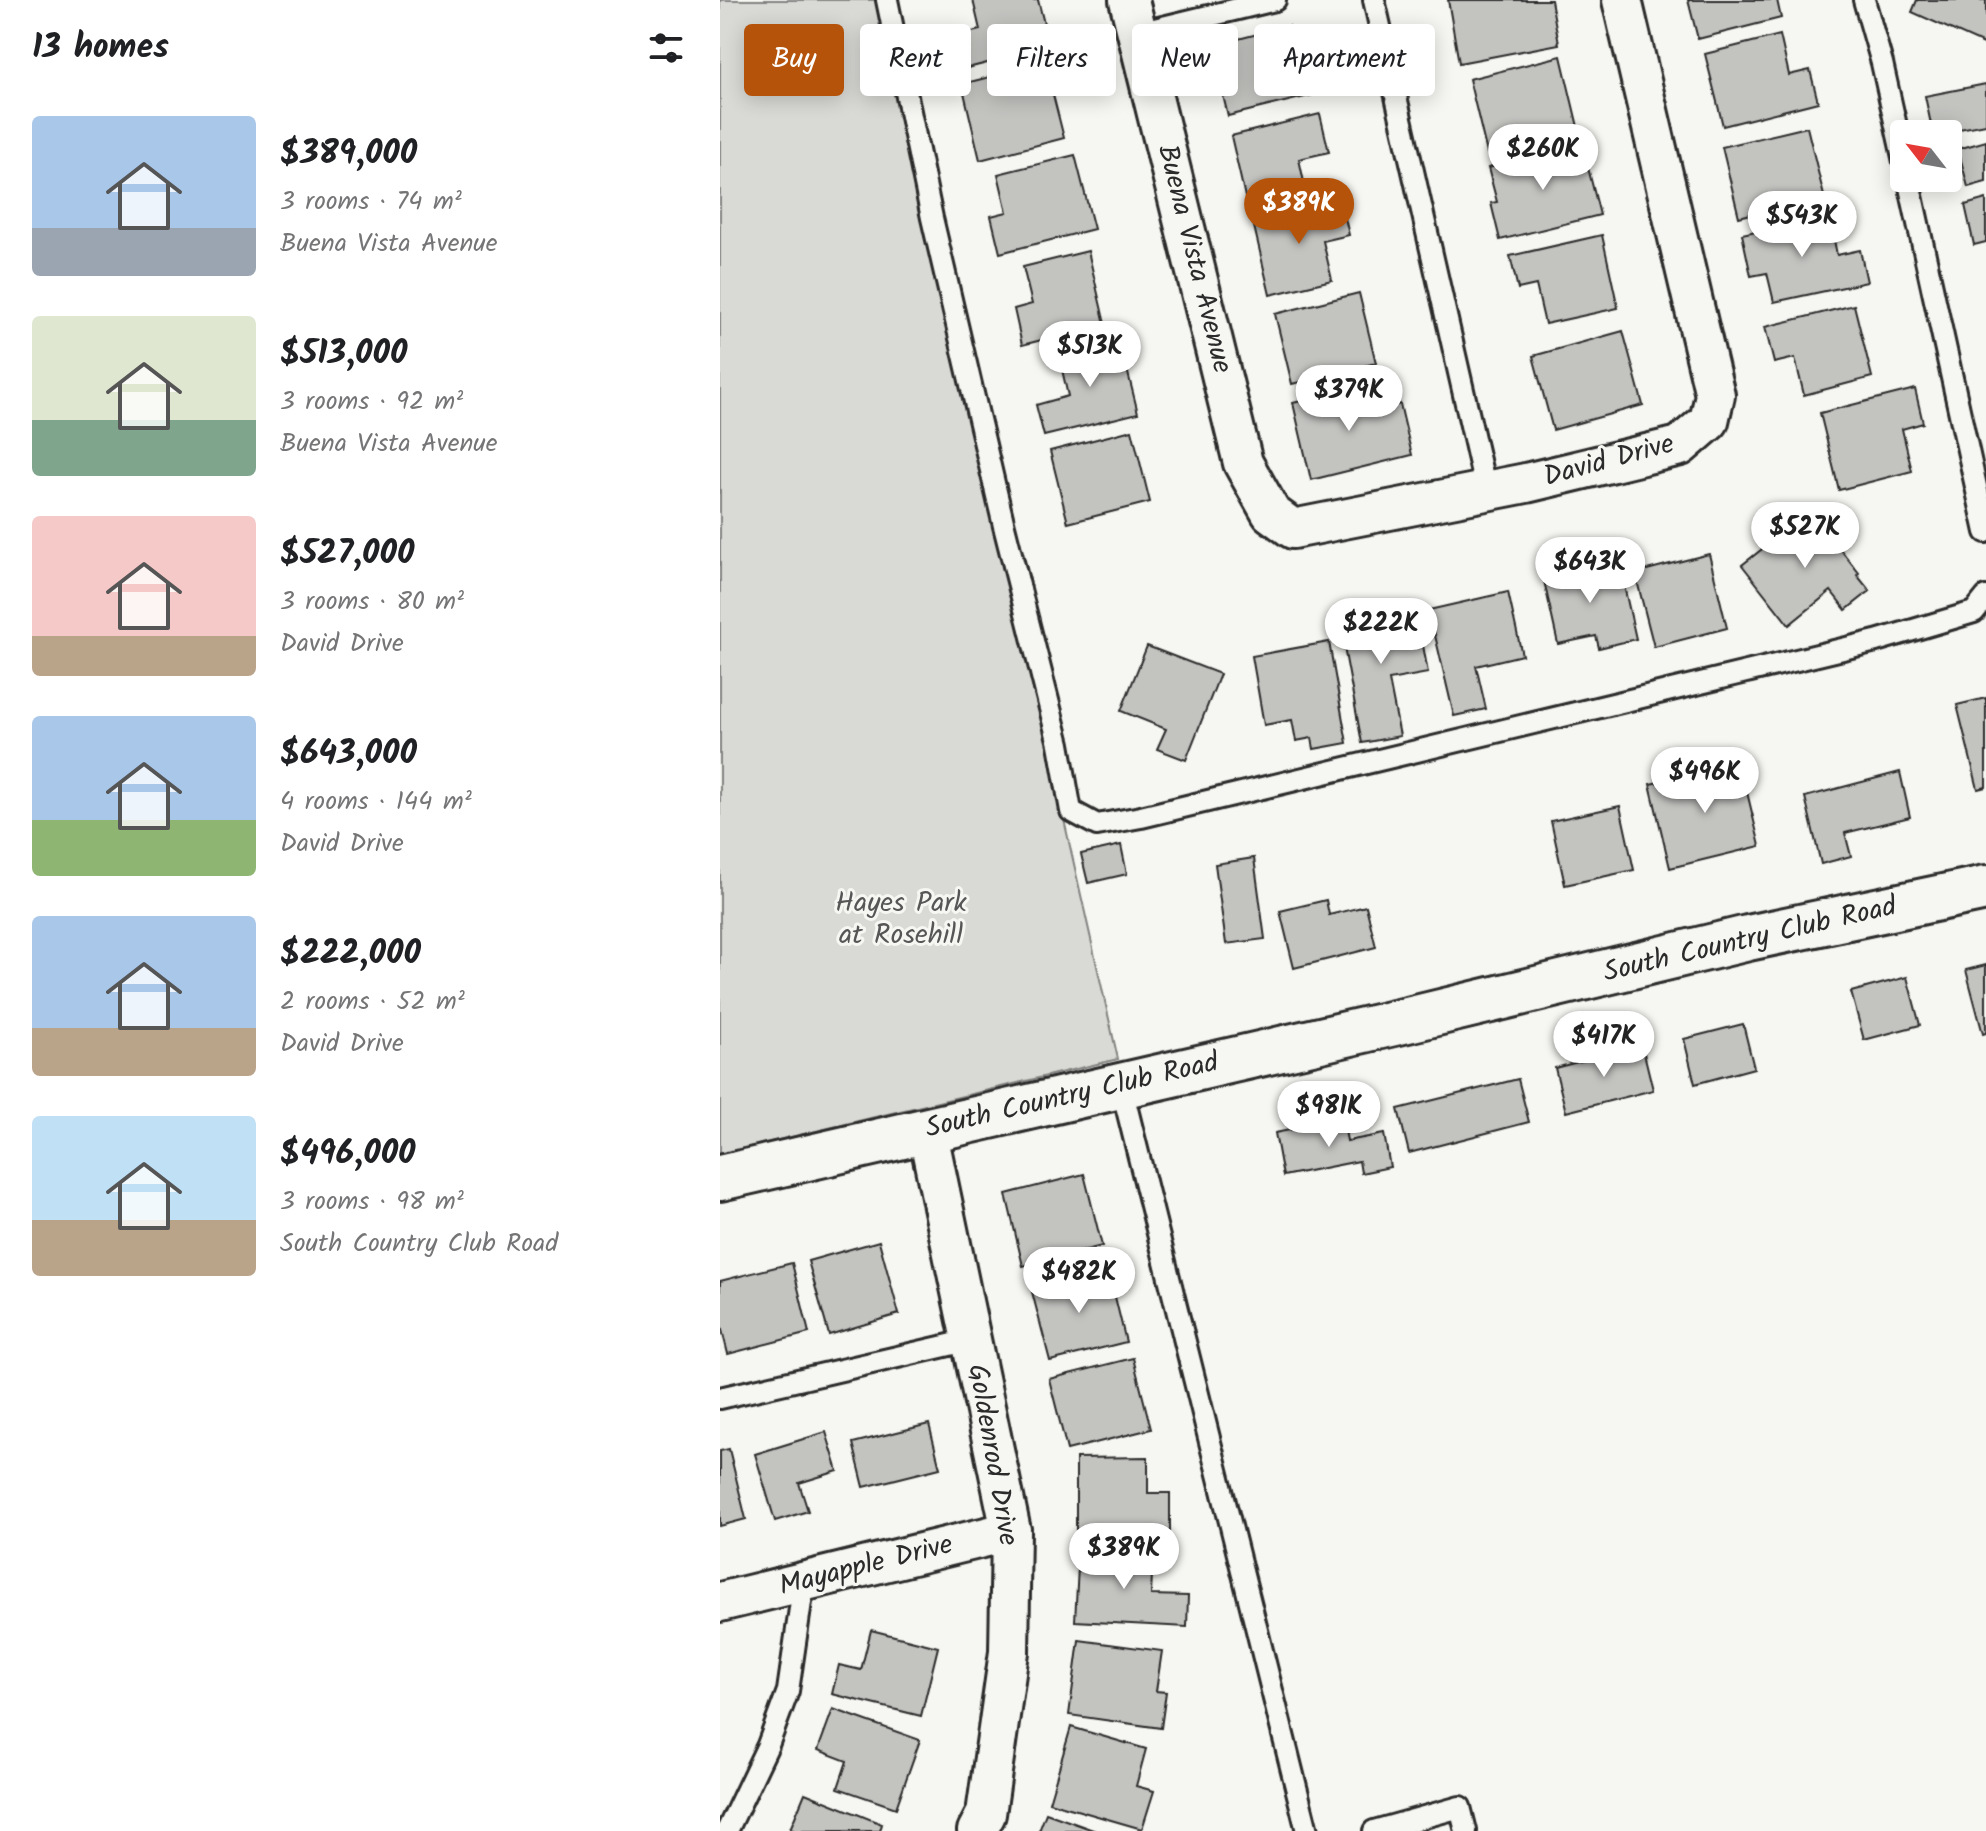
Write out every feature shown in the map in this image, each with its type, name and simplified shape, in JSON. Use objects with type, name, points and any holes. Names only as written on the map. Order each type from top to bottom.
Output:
[{"type":"street","name":"David Drive","points":[[1271,513],[1293,529],[1486,491],[1680,446],[1709,421],[1715,395],[1622,0]]},
{"type":"street","name":"Buena Vista Avenue","points":[[1134,17],[1243,463],[1271,513]]},
{"type":"street","name":"South Country Club Road","points":[[720,1178],[1416,1018],[1748,938],[1986,888]]},
{"type":"street","name":"Goldenrod Drive","points":[[927,1129],[1011,1531],[1009,1652],[986,1814],[977,1831]]},
{"type":"street","name":"Mayapple Drive","points":[[720,1602],[1011,1531]]},
{"type":"lane","points":[[887,0],[932,218],[1059,744],[1071,811],[1097,825],[1141,817],[1876,641],[1974,612],[1986,597]]},
{"type":"lane","points":[[1134,17],[1275,0]]},
{"type":"lane","points":[[1374,0],[1486,491]]},
{"type":"lane","points":[[1864,0],[1895,120]]},
{"type":"lane","points":[[1911,192],[1986,532]]},
{"type":"lane","points":[[1121,1085],[1307,1831]]},
{"type":"lane","points":[[720,1398],[971,1340]]},
{"type":"lane","points":[[727,1831],[768,1745],[788,1691],[804,1581]]},
{"type":"lane","points":[[1374,1831],[1460,1807],[1466,1831]]},
{"type":"green space","name":"Hayes Park at Rosehill","points":[[720,0],[879,0],[884,24],[860,24],[860,96],[901,96],[1118,1059],[720,1154]]},
{"type":"building","points":[[973,0],[1038,0],[1044,24],[987,24],[987,63],[971,67],[971,32],[980,30]]},
{"type":"building","points":[[1448,0],[1551,0],[1559,44],[1459,63]]},
{"type":"building","points":[[1688,0],[1777,0],[1781,18],[1698,39]]},
{"type":"building","points":[[1917,0],[1986,0],[1986,45],[1912,12]]},
{"type":"building","points":[[1254,35],[1254,96],[1309,96],[1228,116],[1223,96],[1238,96],[1238,39]]},
{"type":"building","points":[[1780,35],[1789,75],[1810,70],[1818,102],[1723,126],[1705,54]]},
{"type":"building","points":[[1561,56],[1579,131],[1487,153],[1469,79]]},
{"type":"building","points":[[987,78],[987,96],[1053,96],[1064,138],[980,160],[965,96],[971,96],[971,82]]},
{"type":"building","points":[[1986,84],[1986,124],[1962,129],[1962,120],[1930,120],[1925,96]]},
{"type":"building","points":[[1320,114],[1329,152],[1299,159],[1307,196],[1248,210],[1231,136]]},
{"type":"building","points":[[1807,127],[1824,196],[1739,217],[1722,147]]},
{"type":"building","points":[[1986,141],[1986,182],[1968,187],[1962,164],[1962,148]]},
{"type":"building","points":[[1582,144],[1600,215],[1500,240],[1491,203],[1497,202],[1488,168]]},
{"type":"building","points":[[1075,155],[1094,229],[1000,253],[991,216],[1007,212],[998,174]]},
{"type":"building","points":[[1986,199],[1986,242],[1974,245],[1965,205]]},
{"type":"building","points":[[1341,201],[1349,235],[1323,241],[1332,280],[1270,295],[1253,222]]},
{"type":"building","points":[[1829,215],[1837,255],[1860,250],[1867,282],[1774,302],[1767,273],[1751,276],[1742,234]]},
{"type":"building","points":[[1602,235],[1618,308],[1545,324],[1536,285],[1518,289],[1510,256]]},
{"type":"building","points":[[1088,251],[1105,324],[1022,345],[1014,309],[1032,304],[1023,267]]},
{"type":"building","points":[[1359,293],[1376,363],[1292,384],[1275,314]]},
{"type":"building","points":[[1854,305],[1872,377],[1804,395],[1795,358],[1774,363],[1765,327]]},
{"type":"building","points":[[1623,331],[1643,405],[1553,430],[1533,356]]},
{"type":"building","points":[[1119,337],[1138,413],[1044,436],[1036,405],[1068,396],[1058,352]]},
{"type":"building","points":[[1364,385],[1371,411],[1400,404],[1412,455],[1311,480],[1293,403]]},
{"type":"building","points":[[1915,389],[1923,423],[1902,429],[1912,471],[1839,490],[1820,413]]},
{"type":"building","points":[[1132,430],[1150,502],[1068,523],[1050,451]]},
{"type":"building","points":[[1810,511],[1870,591],[1846,610],[1831,591],[1789,625],[1742,565]]},
{"type":"building","points":[[1709,554],[1727,628],[1654,647],[1635,573]]},
{"type":"building","points":[[1618,559],[1636,639],[1599,648],[1596,636],[1558,644],[1543,576]]},
{"type":"building","points":[[1508,592],[1522,655],[1476,666],[1486,709],[1454,716],[1429,610]]},
{"type":"building","points":[[1416,606],[1428,673],[1389,680],[1400,736],[1362,743],[1339,621]]},
{"type":"building","points":[[1329,642],[1347,743],[1314,749],[1312,738],[1296,741],[1292,720],[1264,725],[1252,656]]},
{"type":"building","points":[[1147,646],[1220,674],[1186,760],[1157,749],[1166,729],[1121,711]]},
{"type":"building","points":[[1986,698],[1986,787],[1978,789],[1957,705]]},
{"type":"building","points":[[1740,763],[1760,846],[1670,868],[1650,784]]},
{"type":"building","points":[[1900,772],[1910,817],[1845,833],[1851,856],[1821,864],[1805,797]]},
{"type":"building","points":[[1620,806],[1634,870],[1565,885],[1551,821]]},
{"type":"building","points":[[1121,845],[1127,874],[1088,883],[1081,854]]},
{"type":"building","points":[[1254,858],[1265,939],[1226,944],[1215,864]]},
{"type":"building","points":[[1326,900],[1329,915],[1366,906],[1376,947],[1294,968],[1280,911]]},
{"type":"building","points":[[1986,965],[1986,1033],[1983,1034],[1966,970]]},
{"type":"building","points":[[1907,977],[1920,1025],[1864,1040],[1851,992]]},
{"type":"building","points":[[1743,1024],[1754,1068],[1695,1084],[1684,1039]]},
{"type":"building","points":[[1642,1045],[1653,1090],[1566,1112],[1555,1068]]},
{"type":"building","points":[[1518,1079],[1529,1122],[1409,1153],[1398,1109]]},
{"type":"building","points":[[1343,1119],[1347,1141],[1384,1134],[1390,1167],[1361,1173],[1359,1161],[1283,1176],[1275,1133]]},
{"type":"building","points":[[1084,1174],[1102,1246],[1023,1266],[1006,1194]]},
{"type":"building","points":[[879,1241],[899,1314],[829,1335],[808,1261]]},
{"type":"building","points":[[792,1263],[809,1333],[728,1354],[720,1322],[720,1281]]},
{"type":"building","points":[[1108,1268],[1126,1342],[1050,1361],[1031,1288]]},
{"type":"building","points":[[1133,1358],[1151,1429],[1067,1450],[1049,1379]]},
{"type":"building","points":[[929,1424],[940,1468],[864,1487],[853,1443]]},
{"type":"building","points":[[826,1432],[838,1471],[799,1483],[808,1511],[775,1521],[755,1454]]},
{"type":"building","points":[[729,1449],[746,1519],[720,1526],[720,1451]]},
{"type":"building","points":[[1148,1457],[1148,1493],[1170,1493],[1170,1532],[1076,1533],[1076,1458]]},
{"type":"building","points":[[1079,1549],[1153,1553],[1151,1595],[1188,1596],[1187,1627],[1075,1621]]},
{"type":"building","points":[[871,1630],[938,1647],[921,1716],[832,1694],[839,1665],[861,1670]]},
{"type":"building","points":[[1079,1640],[1162,1651],[1156,1691],[1166,1692],[1161,1728],[1069,1715]]},
{"type":"building","points":[[833,1709],[920,1740],[896,1808],[838,1788],[847,1761],[818,1750]]},
{"type":"building","points":[[1071,1727],[1146,1749],[1136,1786],[1154,1791],[1142,1829],[1049,1802]]},
{"type":"building","points":[[805,1793],[882,1824],[880,1831],[790,1829]]},
{"type":"building","points":[[1046,1813],[1096,1831],[1039,1831]]}]
